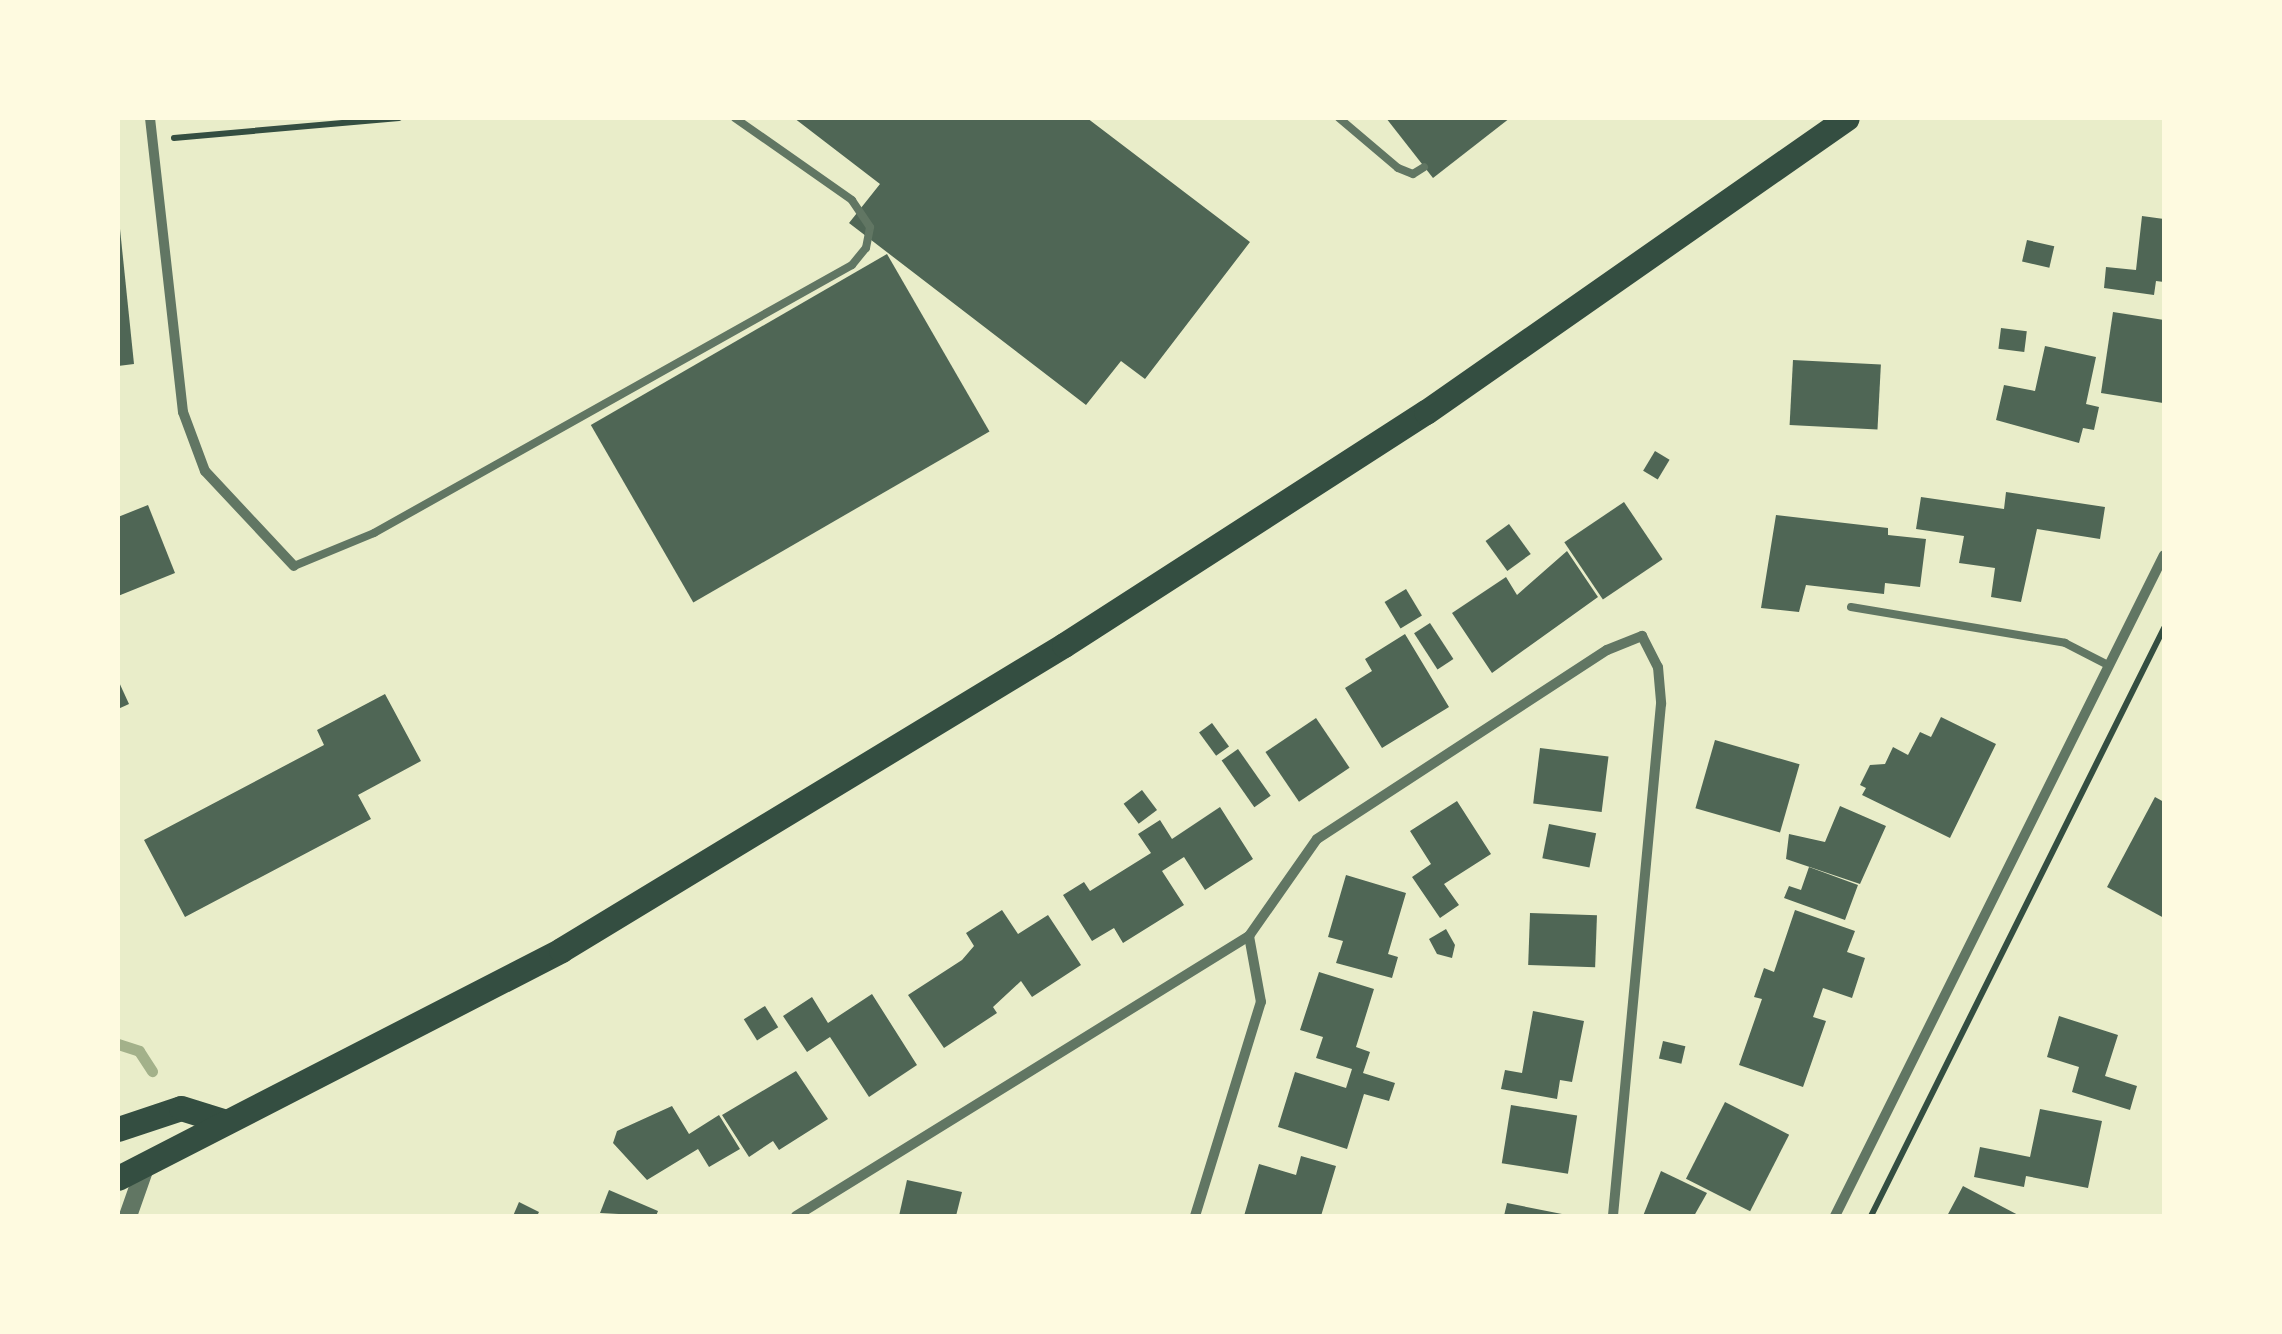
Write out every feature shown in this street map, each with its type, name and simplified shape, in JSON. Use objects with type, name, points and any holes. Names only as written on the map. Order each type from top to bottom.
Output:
[{"type":"main road","points":[[118,1178],[561,950],[1048,655],[1426,412],[1847,118]]},
{"type":"main road","points":[[118,1129],[181,1108],[226,1122]]},
{"type":"street","points":[[150,118],[182,412],[205,471],[294,566]]},
{"type":"street","points":[[1835,1216],[2164,555]]},
{"type":"street","points":[[796,1216],[1249,936],[1317,838],[1607,650],[1642,636],[1658,667],[1660,704],[1614,1216]]},
{"type":"street","points":[[1196,1216],[1260,1002],[1249,936]]},
{"type":"street","points":[[128,1216],[146,1164]]},
{"type":"lane","points":[[294,566],[374,533],[852,265],[866,248],[870,227],[852,200],[735,118]]},
{"type":"lane","points":[[1339,118],[1398,168],[1413,174],[1424,167]]},
{"type":"lane","points":[[1851,607],[2065,643],[2108,665]]},
{"type":"path","points":[[153,140],[399,118]]},
{"type":"path","points":[[1870,1216],[2164,628]]},
{"type":"building","points":[[794,118],[1087,118],[1250,242],[1145,379],[1121,361],[1086,405],[849,223],[880,184]]},
{"type":"building","points":[[1386,118],[1510,118],[1433,178]]},
{"type":"building","points":[[2142,216],[2164,219],[2164,282],[2156,281],[2154,295],[2104,288],[2106,267],[2136,270]]},
{"type":"building","points":[[118,230],[134,364],[118,366]]},
{"type":"building","points":[[2027,240],[2054,246],[2049,268],[2022,261]]},
{"type":"building","points":[[887,254],[990,432],[693,603],[591,425]]},
{"type":"building","points":[[2113,312],[2164,320],[2163,403],[2101,393]]},
{"type":"building","points":[[2001,328],[2027,331],[2024,352],[1998,349]]},
{"type":"building","points":[[2045,346],[2096,357],[2086,404],[2099,407],[2094,430],[2083,428],[2079,443],[1996,420],[2004,385],[2035,391]]},
{"type":"building","points":[[1793,360],[1881,365],[1877,430],[1790,425]]},
{"type":"building","points":[[1655,451],[1670,460],[1658,479],[1643,471]]},
{"type":"building","points":[[2006,492],[2105,507],[2100,539],[2037,529],[2021,602],[1991,597],[1995,568],[1959,563],[1964,536],[1916,529],[1921,497],[2004,509]]},
{"type":"building","points":[[1624,502],[1663,559],[1603,599],[1564,542]]},
{"type":"building","points":[[148,505],[175,573],[118,596],[118,517]]},
{"type":"building","points":[[1776,515],[1888,528],[1888,535],[1926,539],[1920,587],[1885,583],[1884,594],[1806,585],[1799,612],[1761,608]]},
{"type":"building","points":[[1509,524],[1531,554],[1507,571],[1486,541]]},
{"type":"building","points":[[1567,551],[1598,597],[1492,673],[1452,613],[1506,577],[1517,595]]},
{"type":"building","points":[[1406,589],[1422,616],[1401,628],[1385,602]]},
{"type":"building","points":[[1430,623],[1453,659],[1437,669],[1414,633]]},
{"type":"building","points":[[1405,634],[1449,707],[1382,748],[1345,688],[1372,671],[1365,659]]},
{"type":"building","points":[[118,680],[129,704],[118,709]]},
{"type":"building","points":[[385,694],[421,761],[358,795],[371,819],[185,917],[144,840],[324,745],[317,730]]},
{"type":"building","points":[[1941,717],[1996,744],[1950,838],[1862,795],[1866,788],[1860,785],[1870,765],[1885,764],[1893,747],[1908,755],[1920,732],[1931,737]]},
{"type":"building","points":[[1316,718],[1350,768],[1299,802],[1265,752]]},
{"type":"building","points":[[1212,723],[1229,746],[1216,756],[1199,732]]},
{"type":"building","points":[[1715,740],[1800,764],[1780,833],[1695,808]]},
{"type":"building","points":[[1540,748],[1608,756],[1602,812],[1533,804]]},
{"type":"building","points":[[1238,749],[1271,796],[1254,807],[1222,760]]},
{"type":"building","points":[[1142,790],[1157,810],[1139,824],[1124,804]]},
{"type":"building","points":[[2155,797],[2164,802],[2164,918],[2107,887]]},
{"type":"building","points":[[1457,801],[1491,854],[1444,884],[1459,905],[1440,918],[1412,877],[1431,864],[1410,831]]},
{"type":"building","points":[[1840,806],[1886,826],[1860,884],[1786,859],[1789,834],[1825,842]]},
{"type":"building","points":[[1220,807],[1253,859],[1205,890],[1184,857],[1162,871],[1184,905],[1123,943],[1114,928],[1092,941],[1063,895],[1084,882],[1090,891],[1151,853],[1138,834],[1160,820],[1172,839]]},
{"type":"building","points":[[1549,824],[1596,833],[1589,868],[1542,858]]},
{"type":"building","points":[[1809,867],[1858,885],[1845,920],[1784,898],[1789,886],[1801,890]]},
{"type":"building","points":[[1346,875],[1406,893],[1388,954],[1398,957],[1392,978],[1336,963],[1343,941],[1328,937]]},
{"type":"building","points":[[1002,910],[1018,934],[1048,915],[1081,965],[1032,997],[1021,981],[993,1007],[997,1013],[944,1048],[908,995],[962,960],[974,946],[966,933]]},
{"type":"building","points":[[1795,910],[1855,931],[1847,952],[1865,958],[1852,998],[1823,988],[1813,1017],[1826,1021],[1803,1087],[1739,1065],[1762,999],[1754,997],[1764,968],[1774,972]]},
{"type":"building","points":[[1530,913],[1597,915],[1595,967],[1528,965]]},
{"type":"building","points":[[1446,929],[1455,945],[1452,958],[1437,954],[1429,939]]},
{"type":"building","points":[[1319,972],[1374,989],[1356,1047],[1370,1052],[1363,1073],[1395,1083],[1389,1101],[1364,1094],[1347,1149],[1278,1127],[1295,1072],[1346,1088],[1352,1069],[1316,1058],[1323,1037],[1300,1030]]},
{"type":"building","points":[[872,994],[917,1065],[869,1097],[830,1037],[807,1052],[783,1016],[812,997],[828,1023]]},
{"type":"building","points":[[765,1006],[778,1027],[757,1040],[744,1019]]},
{"type":"building","points":[[1533,1011],[1584,1021],[1572,1082],[1560,1080],[1557,1099],[1501,1089],[1505,1070],[1522,1073]]},
{"type":"building","points":[[2059,1016],[2118,1035],[2105,1076],[2137,1086],[2130,1110],[2072,1092],[2079,1067],[2047,1057]]},
{"type":"building","points":[[1663,1041],[1685,1046],[1681,1064],[1659,1059]]},
{"type":"building","points":[[796,1071],[828,1119],[779,1150],[773,1141],[749,1157],[722,1115]]},
{"type":"building","points":[[1725,1102],[1789,1135],[1750,1211],[1686,1179]]},
{"type":"building","points":[[1511,1105],[1577,1115],[1568,1174],[1502,1163]]},
{"type":"building","points":[[672,1106],[689,1134],[719,1115],[740,1149],[709,1167],[698,1149],[647,1180],[613,1143],[617,1131]]},
{"type":"building","points":[[2040,1109],[2102,1121],[2088,1188],[2026,1176],[2024,1187],[1974,1177],[1980,1147],[2030,1157]]},
{"type":"building","points":[[1301,1156],[1336,1166],[1321,1216],[1244,1216],[1259,1164],[1296,1175]]},
{"type":"building","points":[[1661,1171],[1707,1193],[1694,1216],[1643,1216]]},
{"type":"building","points":[[907,1180],[962,1192],[956,1216],[899,1216]]},
{"type":"building","points":[[1963,1186],[2020,1216],[1947,1216]]},
{"type":"building","points":[[609,1190],[658,1211],[656,1216],[600,1213]]},
{"type":"building","points":[[519,1202],[539,1212],[537,1216],[513,1216]]},
{"type":"building","points":[[1507,1203],[1567,1215],[1567,1216],[1504,1216]]},
{"type":"waterway","points":[[118,1044],[139,1051],[152,1071]]}]
